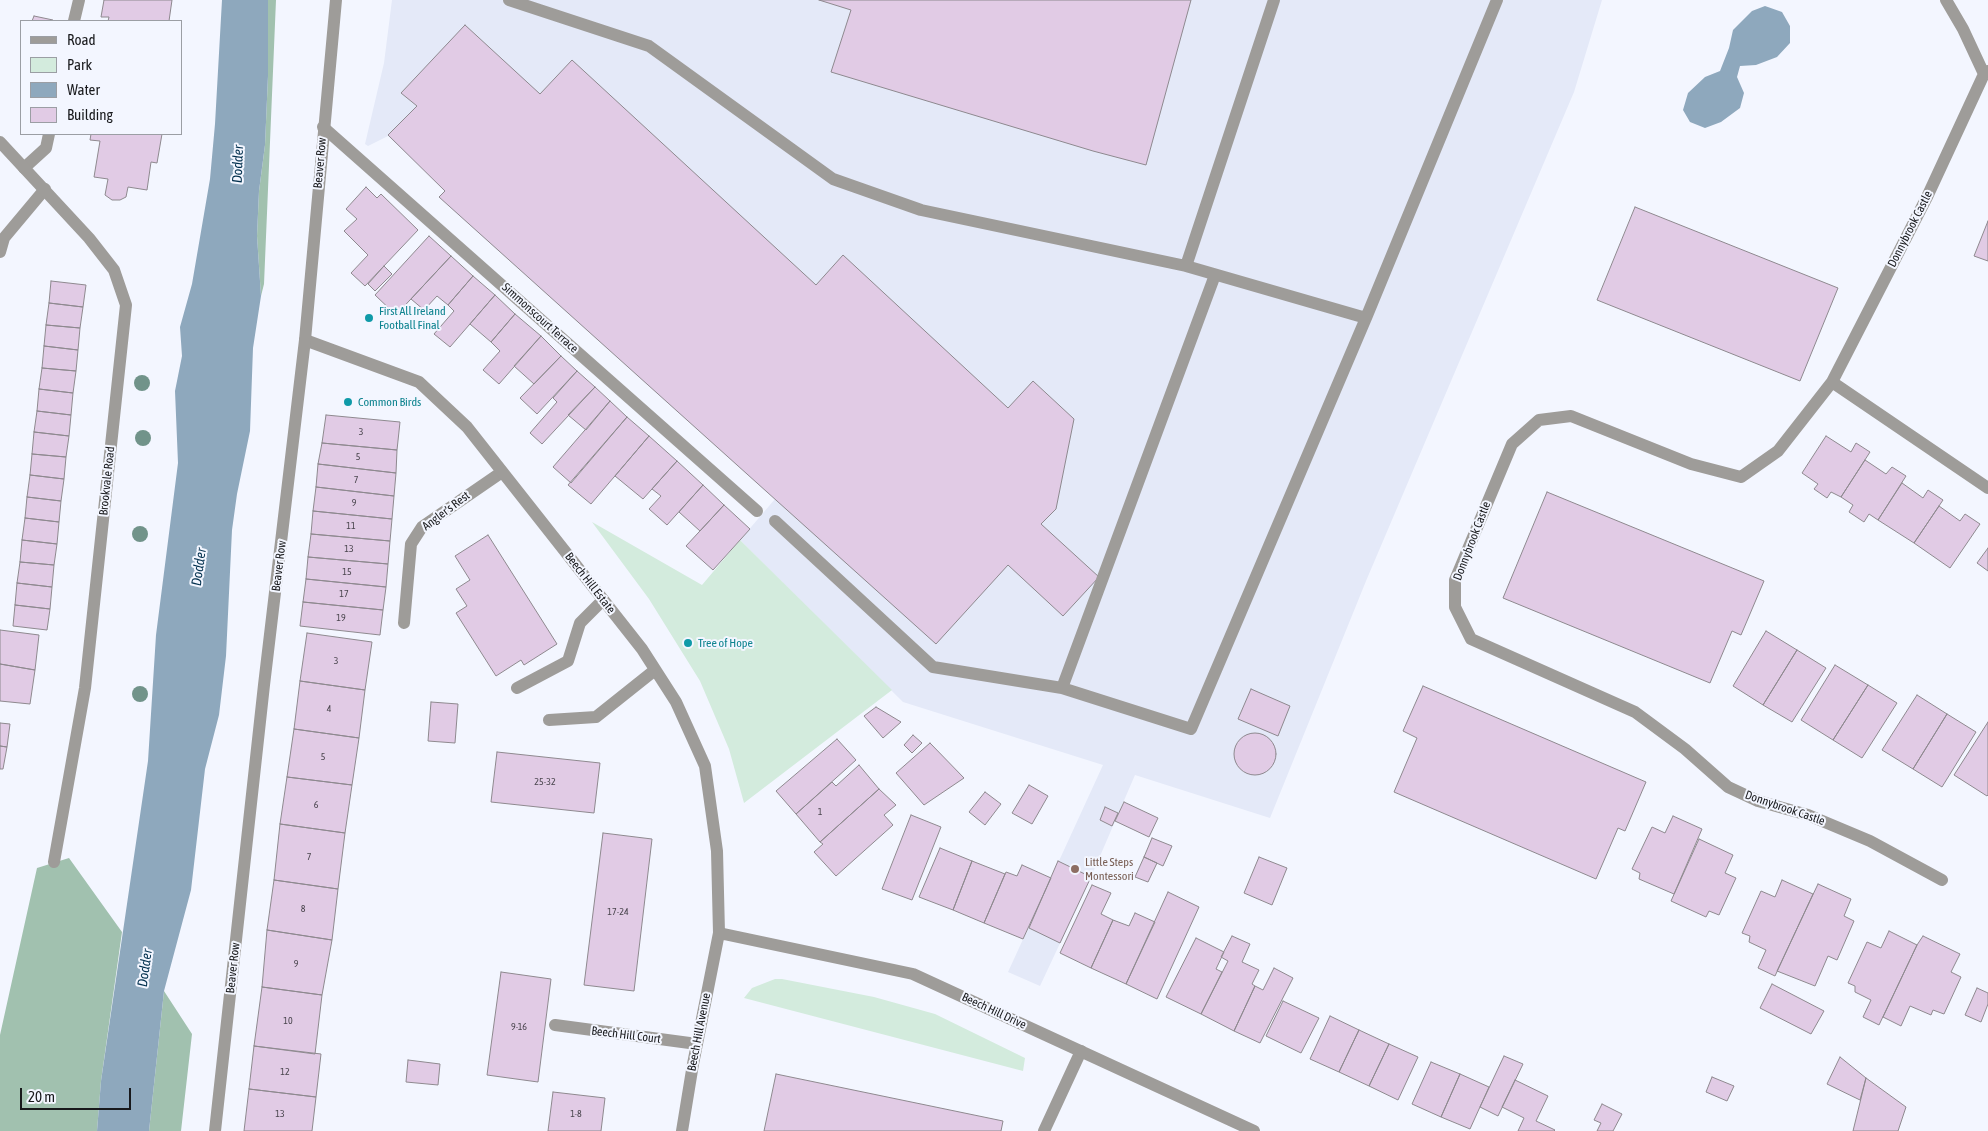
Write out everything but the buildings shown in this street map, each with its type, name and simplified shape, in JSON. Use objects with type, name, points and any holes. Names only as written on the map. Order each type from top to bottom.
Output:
[{"type":"street","points":[[74,20],[79,0]]},
{"type":"street","name":"Beaver Row","points":[[215,1131],[264,685],[305,340],[323,126],[336,0]]},
{"type":"street","points":[[510,0],[649,46],[833,179],[922,210],[1186,266],[1366,318]]},
{"type":"street","points":[[1186,266],[1274,0]]},
{"type":"street","points":[[775,521],[933,667],[1062,688],[1191,729],[1366,318],[1497,0]]},
{"type":"street","name":"Donnybrook Castle","points":[[1942,880],[1870,842],[1808,815],[1758,801],[1728,787],[1685,749],[1635,712],[1471,638],[1454,607],[1455,580],[1512,444],[1538,420],[1571,416],[1691,464],[1741,478],[1778,451],[1832,382],[1927,197],[1986,72],[1946,0]]},
{"type":"street","name":"Simmonscourt Terrace","points":[[323,126],[757,511]]},
{"type":"street","points":[[24,168],[46,148],[49,135]]},
{"type":"street","name":"Brookvale Road","points":[[0,142],[89,238],[114,270],[126,305],[86,688],[54,862]]},
{"type":"street","points":[[0,252],[4,238],[45,189]]},
{"type":"street","points":[[1062,688],[1215,274]]},
{"type":"street","name":"Beech Hill Estate","points":[[305,340],[419,382],[467,428],[642,649],[676,702],[705,766],[717,851],[719,934]]},
{"type":"street","points":[[1832,382],[1988,488]]},
{"type":"street","name":"Angler's Rest","points":[[404,623],[411,544],[422,527],[502,472]]},
{"type":"street","points":[[517,688],[568,661],[580,623],[603,600]]},
{"type":"street","points":[[549,720],[596,717],[656,670]]},
{"type":"street","name":"Beech Hill Avenue","points":[[682,1131],[719,934]]},
{"type":"street","name":"Beech Hill Drive","points":[[719,934],[913,974],[1254,1131]]},
{"type":"street","name":"Beech Hill Court","points":[[555,1026],[697,1044]]},
{"type":"street","points":[[1044,1131],[1080,1051]]},
{"type":"shaded area","points":[[392,0],[1602,0],[1574,92],[1366,581],[1270,818],[1135,775],[1091,877],[1040,986],[1008,972],[1103,765],[903,702],[740,540],[775,499],[439,197],[445,190],[388,136],[368,146],[365,144],[384,63]]},
{"type":"green space","points":[[268,0],[276,0],[264,284],[261,296],[257,236],[259,191],[265,145],[268,76]]},
{"type":"green space","points":[[592,522],[702,585],[740,540],[892,690],[744,803],[729,749],[700,681],[649,599]]},
{"type":"green space","points":[[69,858],[122,932],[101,1081],[97,1131],[0,1131],[0,1035],[37,868]]},
{"type":"green space","points":[[775,979],[874,997],[935,1014],[1025,1058],[1023,1071],[744,998],[752,988]]},
{"type":"green space","points":[[164,991],[192,1034],[181,1131],[149,1131]]},
{"type":"water","name":"Dodder","points":[[222,0],[268,0],[268,76],[265,145],[259,191],[257,236],[261,296],[253,348],[250,431],[237,494],[232,530],[226,656],[219,715],[205,769],[191,890],[164,991],[149,1131],[97,1131],[101,1081],[148,761],[156,635],[178,463],[175,391],[182,356],[180,327],[192,284],[210,179]]},
{"type":"water","points":[[1765,6],[1782,12],[1790,26],[1790,43],[1777,57],[1756,65],[1740,66],[1737,77],[1744,93],[1740,108],[1721,122],[1705,128],[1690,122],[1683,110],[1688,93],[1705,77],[1720,71],[1729,48],[1733,30],[1752,11]]},
{"type":"place","name":"First All Ireland Football Final","points":[[369,318]]},
{"type":"place","name":"Common Birds","points":[[348,402]]},
{"type":"place","name":"Tree of Hope","points":[[688,643]]},
{"type":"place","name":"Little Steps Montessori","points":[[1075,869]]}]
